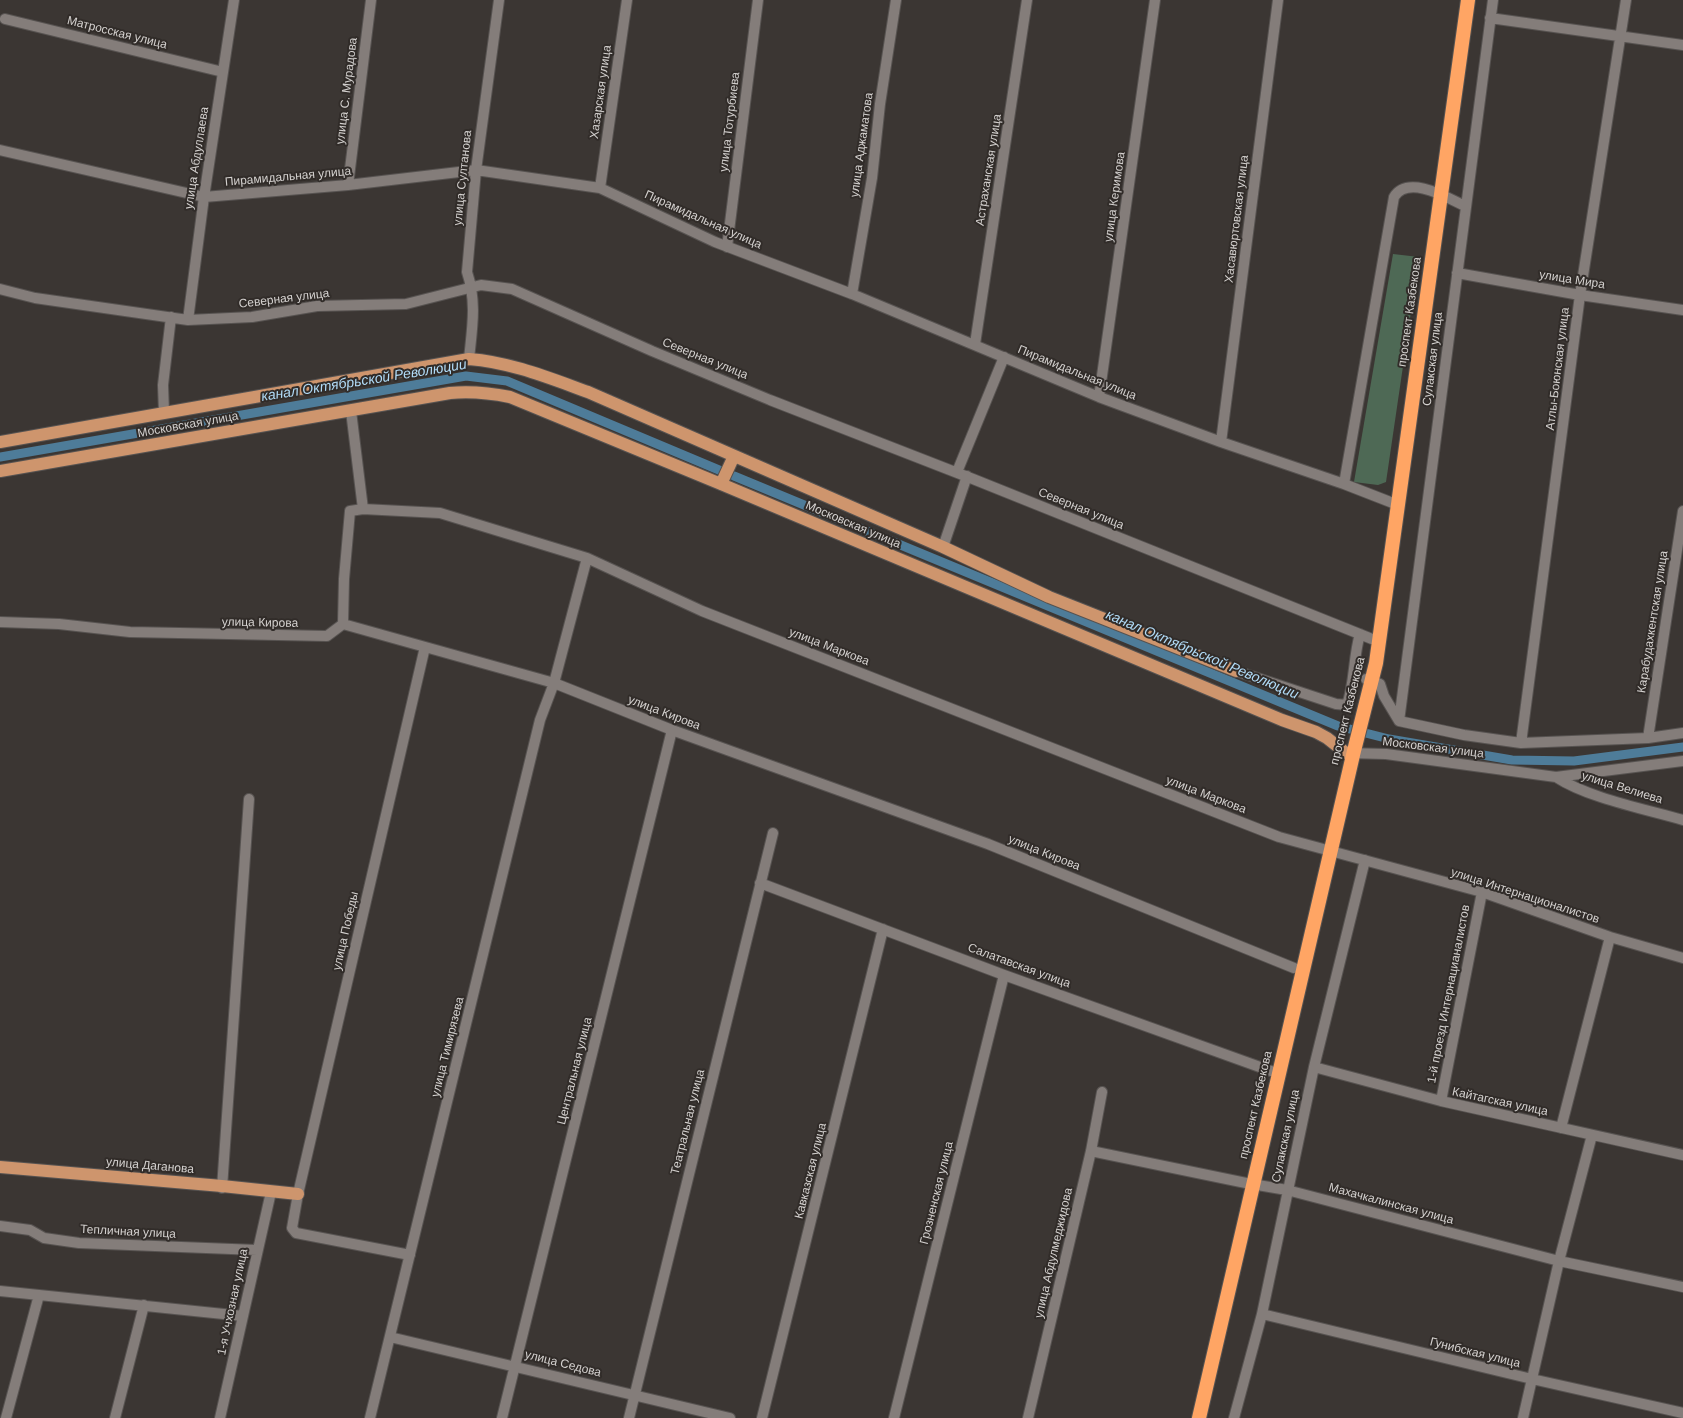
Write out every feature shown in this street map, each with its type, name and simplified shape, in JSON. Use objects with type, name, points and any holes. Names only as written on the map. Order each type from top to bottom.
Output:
[{"type":"highway","name":"проспект Казбекова","points":[[1438,192],[1448,76],[1459,0]]},
{"type":"highway","name":"проспект Казбекова","points":[[1192,1418],[1353,740],[1368,680],[1376,663],[1394,504],[1438,192],[1468,0]]},
{"type":"highway","name":"проспект Казбекова","points":[[1368,680],[1366,637],[1394,504]]},
{"type":"highway","name":"проспект Казбекова","points":[[1199,1418],[1249,1184],[1271,1070],[1294,968],[1327,850]]},
{"type":"main road","name":"Московская улица","points":[[0,442],[469,359],[484,360],[531,372],[588,392],[943,548],[1049,597],[1236,671]]},
{"type":"main road","name":"Московская улица","points":[[0,471],[450,393],[478,392],[510,397],[1282,720],[1316,732],[1350,754]]},
{"type":"main road","points":[[721,484],[734,456]]},
{"type":"main road","name":"улица Даганова","points":[[0,1168],[298,1195]]},
{"type":"street","name":"улица Абдуллаева","points":[[188,320],[204,197],[234,0]]},
{"type":"street","name":"улица С. Мурадова","points":[[348,185],[371,0]]},
{"type":"street","name":"улица Султанова","points":[[469,359],[474,307],[472,288],[467,272],[476,170],[499,0]]},
{"type":"street","name":"Хазарская улица","points":[[600,188],[627,0]]},
{"type":"street","name":"улица Тотурбиева","points":[[727,247],[758,0]]},
{"type":"street","name":"улица Аджаматова","points":[[852,294],[872,178],[880,104],[896,0]]},
{"type":"street","name":"Астраханская улица","points":[[975,344],[1027,0]]},
{"type":"street","name":"улица Керимова","points":[[1099,396],[1156,0]]},
{"type":"street","name":"Хасавюртовская улица","points":[[1221,442],[1278,0]]},
{"type":"street","name":"Сулакская улица","points":[[1398,721],[1493,0]]},
{"type":"street","name":"Атлы-Боюнская улица","points":[[1521,743],[1580,295],[1626,0]]},
{"type":"street","points":[[1490,18],[1683,45]]},
{"type":"street","name":"Матросская улица","points":[[5,19],[223,72]]},
{"type":"street","name":"Пирамидальная улица","points":[[0,150],[204,197],[348,185],[476,170],[600,188],[727,247],[852,294],[1099,396],[1221,442],[1344,484],[1394,504]]},
{"type":"street","points":[[1344,484],[1394,197],[1399,191],[1410,188],[1438,192],[1465,206]]},
{"type":"street","name":"улица Мира","points":[[1456,273],[1580,295],[1683,310]]},
{"type":"street","name":"Северная улица","points":[[0,289],[35,298],[188,320],[252,317],[317,306],[406,304],[481,285],[512,289],[688,366],[1366,637]]},
{"type":"street","points":[[164,413],[164,385],[171,317]]},
{"type":"street","points":[[943,548],[962,474],[1004,357]]},
{"type":"street","points":[[343,624],[344,579],[350,511],[363,509],[351,411]]},
{"type":"street","name":"улица Маркова","points":[[363,509],[440,514],[587,558],[702,611],[1279,837]]},
{"type":"street","name":"Карабудахкентская улица","points":[[1648,738],[1683,511]]},
{"type":"street","name":"улица Тимирязева","points":[[370,1418],[540,720],[554,683],[587,558]]},
{"type":"street","name":"улица Кирова","points":[[0,622],[59,624],[130,632],[319,636],[327,636],[343,624],[554,683],[672,730],[988,844],[1294,968]]},
{"type":"street","name":"Московская улица","points":[[1236,671],[1336,704],[1347,705],[1351,693],[1355,652],[1366,637]]},
{"type":"street","name":"улица Победы","points":[[410,1255],[296,1233],[292,1228],[298,1195],[425,647]]},
{"type":"street","points":[[1368,680],[1380,684],[1384,696],[1398,721],[1464,735],[1521,743],[1648,738],[1683,733]]},
{"type":"street","name":"Центральная улица","points":[[502,1418],[672,730]]},
{"type":"street","name":"Московская улица","points":[[1350,754],[1386,754],[1556,777],[1683,761]]},
{"type":"street","name":"улица Велиева","points":[[1556,777],[1567,784],[1612,800],[1683,820]]},
{"type":"street","points":[[222,1187],[250,799]]},
{"type":"street","name":"Театральная улица","points":[[629,1418],[773,833]]},
{"type":"street","name":"улица Интернационалистов","points":[[1279,837],[1482,892],[1610,937],[1683,958]]},
{"type":"street","name":"Сулакская улица","points":[[1234,1418],[1262,1314],[1314,1067],[1365,860]]},
{"type":"street","name":"Салатавская улица","points":[[760,883],[1004,975],[1271,1070]]},
{"type":"street","name":"1-й проезд Интернацианалистов","points":[[1441,1102],[1482,892]]},
{"type":"street","name":"Кавказская улица","points":[[762,1418],[883,930]]},
{"type":"street","points":[[1561,1128],[1610,937]]},
{"type":"street","name":"Грозненская улица","points":[[894,1418],[1004,975]]},
{"type":"street","name":"Кайтагская улица","points":[[1314,1067],[1441,1102],[1683,1155]]},
{"type":"street","name":"улица Абдулмеджидова","points":[[1028,1418],[1091,1152],[1102,1092]]},
{"type":"street","points":[[1523,1418],[1559,1262],[1592,1135]]},
{"type":"street","name":"Махачкалинская улица","points":[[1091,1152],[1287,1190],[1559,1262],[1683,1287]]},
{"type":"street","name":"1-я Учхозная улица","points":[[220,1418],[271,1193]]},
{"type":"street","name":"Тепличная улица","points":[[0,1226],[30,1230],[44,1238],[79,1243],[257,1250]]},
{"type":"street","points":[[0,1291],[243,1316]]},
{"type":"street","points":[[6,1418],[39,1295]]},
{"type":"street","points":[[115,1418],[144,1306]]},
{"type":"street","name":"Гунибская улица","points":[[1262,1314],[1683,1413]]},
{"type":"street","name":"улица Седова","points":[[390,1337],[730,1418]]},
{"type":"green space","points":[[1393,254],[1419,257],[1386,482],[1378,485],[1354,482]]},
{"type":"waterway","name":"канал Октябрьской Революции","points":[[0,457],[466,376],[507,381],[719,470]]},
{"type":"waterway","name":"канал Октябрьской Революции","points":[[734,476],[1338,726],[1389,739],[1512,760],[1574,761],[1683,747]]}]
